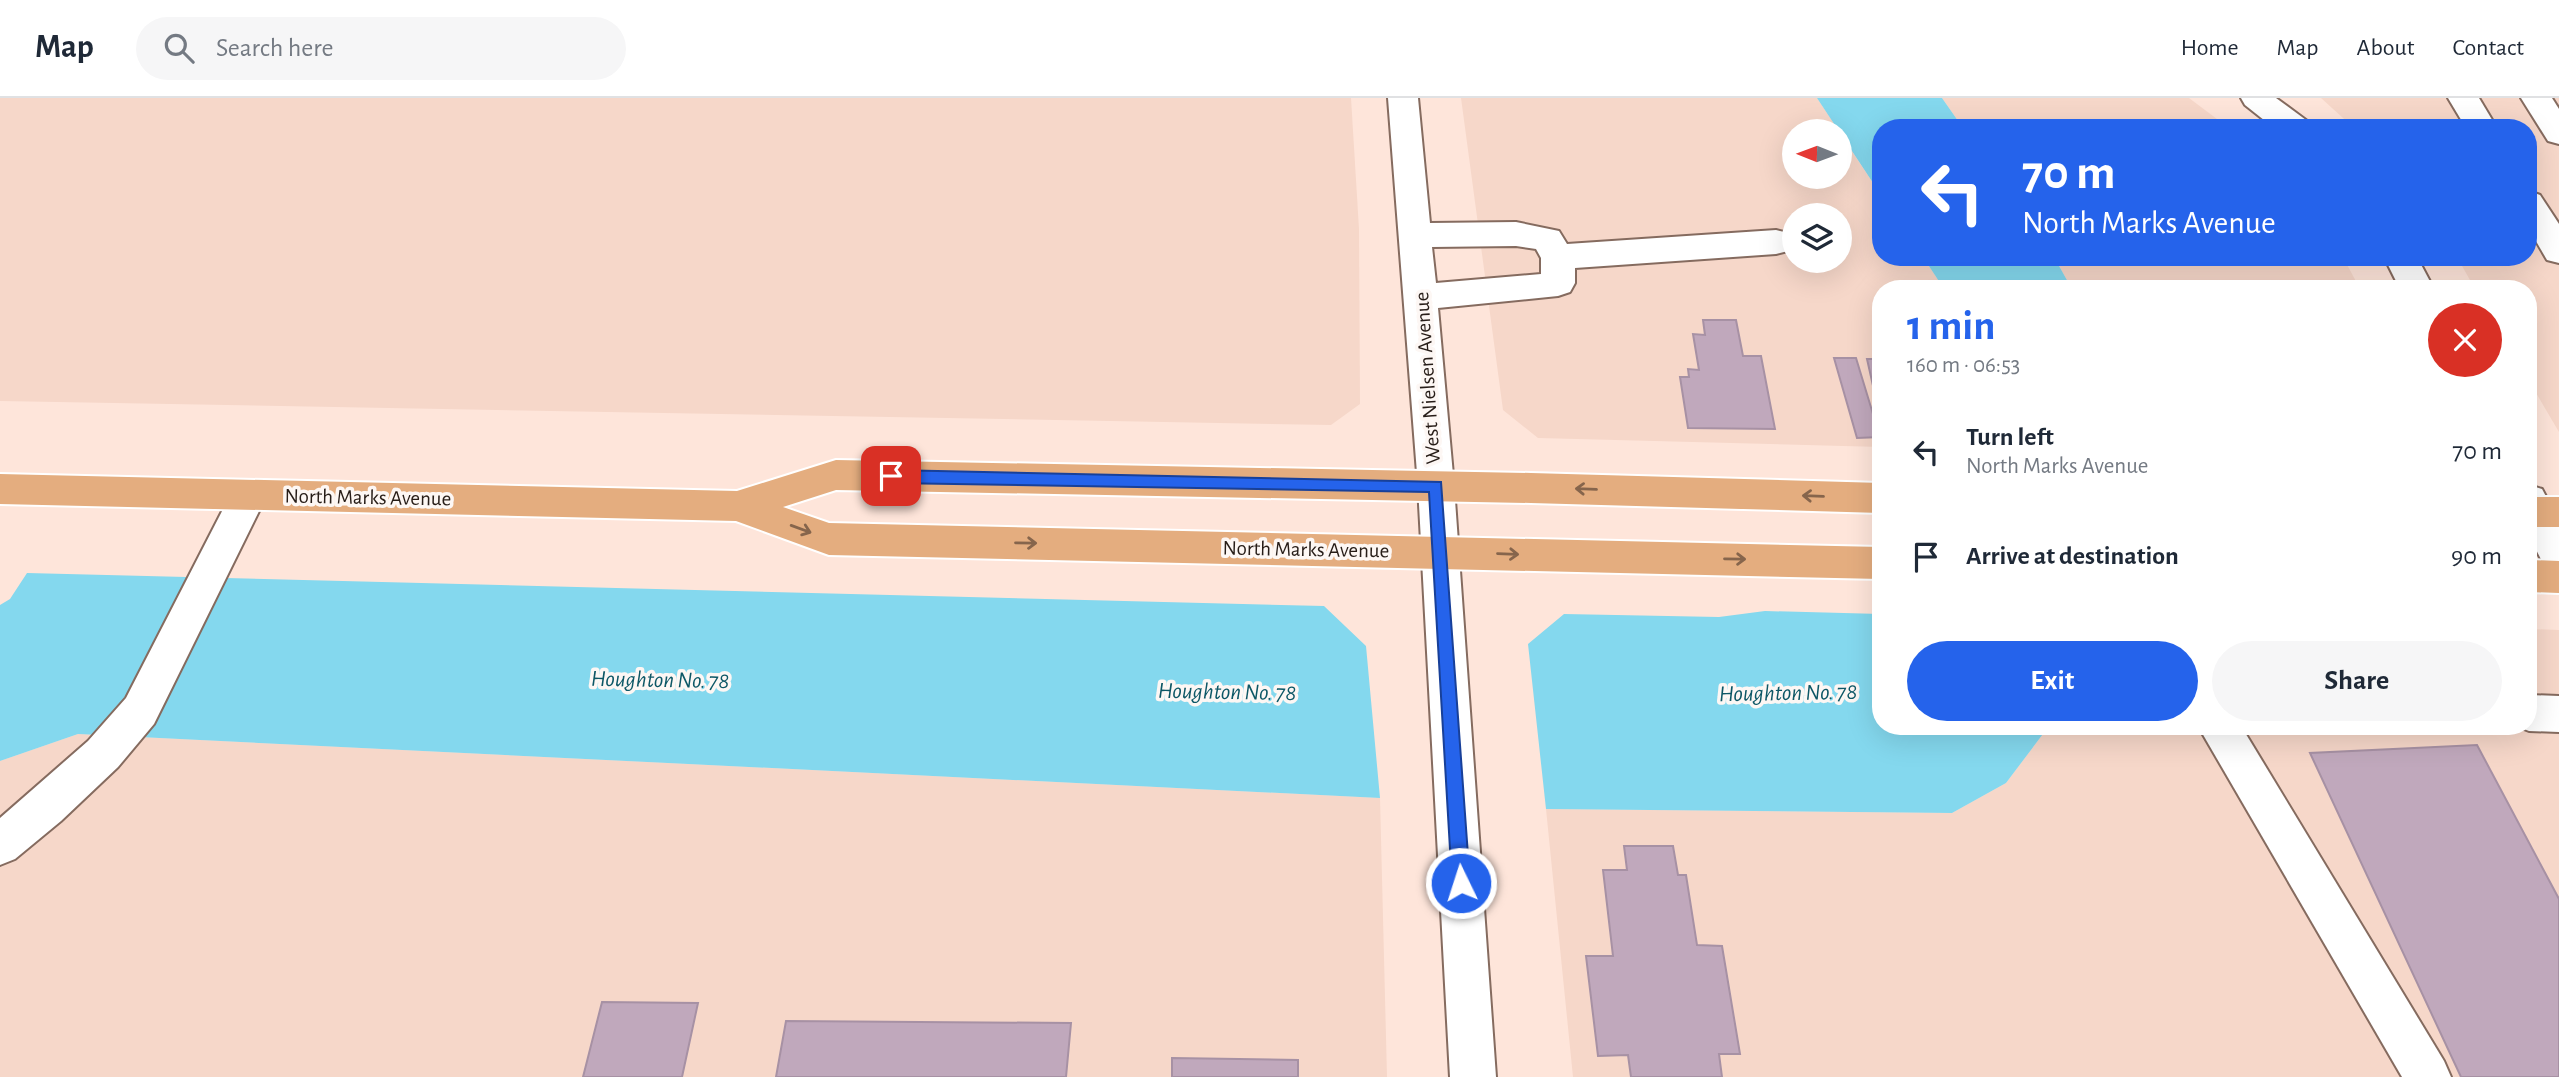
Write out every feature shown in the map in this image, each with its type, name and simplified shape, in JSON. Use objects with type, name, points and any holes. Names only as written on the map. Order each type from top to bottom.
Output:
[{"type":"main road","name":"North Marks Avenue","points":[[737,506],[836,475],[1436,486],[1872,498]]},
{"type":"main road","name":"North Marks Avenue","points":[[0,489],[737,506],[829,539],[1872,563]]},
{"type":"main road","points":[[2537,576],[2559,577]]},
{"type":"street","name":"West Nielsen Avenue","points":[[1403,98],[1436,486],[1473,1077]]},
{"type":"street","points":[[2256,98],[2283,119]]},
{"type":"street","points":[[2463,98],[2476,119]]},
{"type":"street","points":[[2536,98],[2559,133]]},
{"type":"street","points":[[2537,216],[2559,251]]},
{"type":"street","points":[[1416,234],[1516,234],[1547,239],[1558,257],[1558,283],[1421,297]]},
{"type":"street","points":[[1558,257],[1776,242]]},
{"type":"street","points":[[0,845],[103,754],[141,711],[249,495]]},
{"type":"street","points":[[2538,509],[2559,558]]},
{"type":"street","points":[[2537,713],[2559,714]]},
{"type":"street","points":[[2223,735],[2428,1077]]},
{"type":"shaded area","points":[[0,98],[1351,98],[1359,229],[1360,404],[1331,425],[0,401]]},
{"type":"shaded area","points":[[1461,98],[1817,98],[1831,119],[1782,119],[1782,189],[1852,189],[1852,152],[1872,182],[1872,266],[1929,266],[1938,280],[1872,280],[1872,447],[1538,438],[1503,410]]},
{"type":"shaded area","points":[[1942,98],[2189,98],[2217,119],[1957,119]]},
{"type":"shaded area","points":[[2321,98],[2559,98],[2559,432],[2537,395],[2537,280],[2470,280],[2462,266],[2537,266],[2537,119],[2344,119]]},
{"type":"shaded area","points":[[2059,266],[2348,266],[2355,280],[2067,280]]},
{"type":"shaded area","points":[[2537,629],[2559,630],[2559,1077],[1573,1077],[1546,809],[1952,813],[2006,783],[2042,735],[2537,735]]},
{"type":"shaded area","points":[[78,734],[1380,798],[1387,1077],[0,1077],[0,761]]},
{"type":"water","points":[[1817,98],[1942,98],[1957,119],[1872,119],[1872,181],[1852,151],[1852,119],[1831,119]]},
{"type":"water","points":[[1929,266],[2059,266],[2067,280],[1938,280]]},
{"type":"water","name":"Houghton No. 78","points":[[27,573],[1324,606],[1366,646],[1380,798],[78,734],[0,761],[0,605],[10,599]]},
{"type":"water","name":"Houghton No. 78","points":[[1765,611],[1872,614],[1872,735],[2042,735],[2006,783],[1952,813],[1546,809],[1528,644],[1564,614],[1719,617]]},
{"type":"building","points":[[1703,320],[1736,320],[1743,356],[1761,356],[1775,429],[1688,428],[1680,377],[1689,377],[1688,369],[1699,370],[1693,334],[1705,335]]},
{"type":"building","points":[[1834,358],[1856,358],[1872,411],[1872,437],[1857,438]]},
{"type":"building","points":[[1867,359],[1872,359],[1872,381]]},
{"type":"building","points":[[2477,745],[2559,899],[2559,1077],[2461,1077],[2310,753]]},
{"type":"building","points":[[1624,846],[1673,846],[1678,875],[1686,875],[1697,945],[1722,946],[1740,1054],[1719,1054],[1722,1077],[1631,1077],[1628,1055],[1598,1056],[1586,956],[1613,956],[1603,870],[1627,870]]},
{"type":"building","points":[[602,1002],[698,1003],[682,1077],[583,1077]]},
{"type":"building","points":[[786,1021],[1071,1023],[1066,1077],[776,1077]]},
{"type":"building","points":[[1172,1058],[1298,1060],[1298,1077],[1172,1077]]},
{"type":"route","points":[[891,476],[1436,486],[1461,883]]}]
